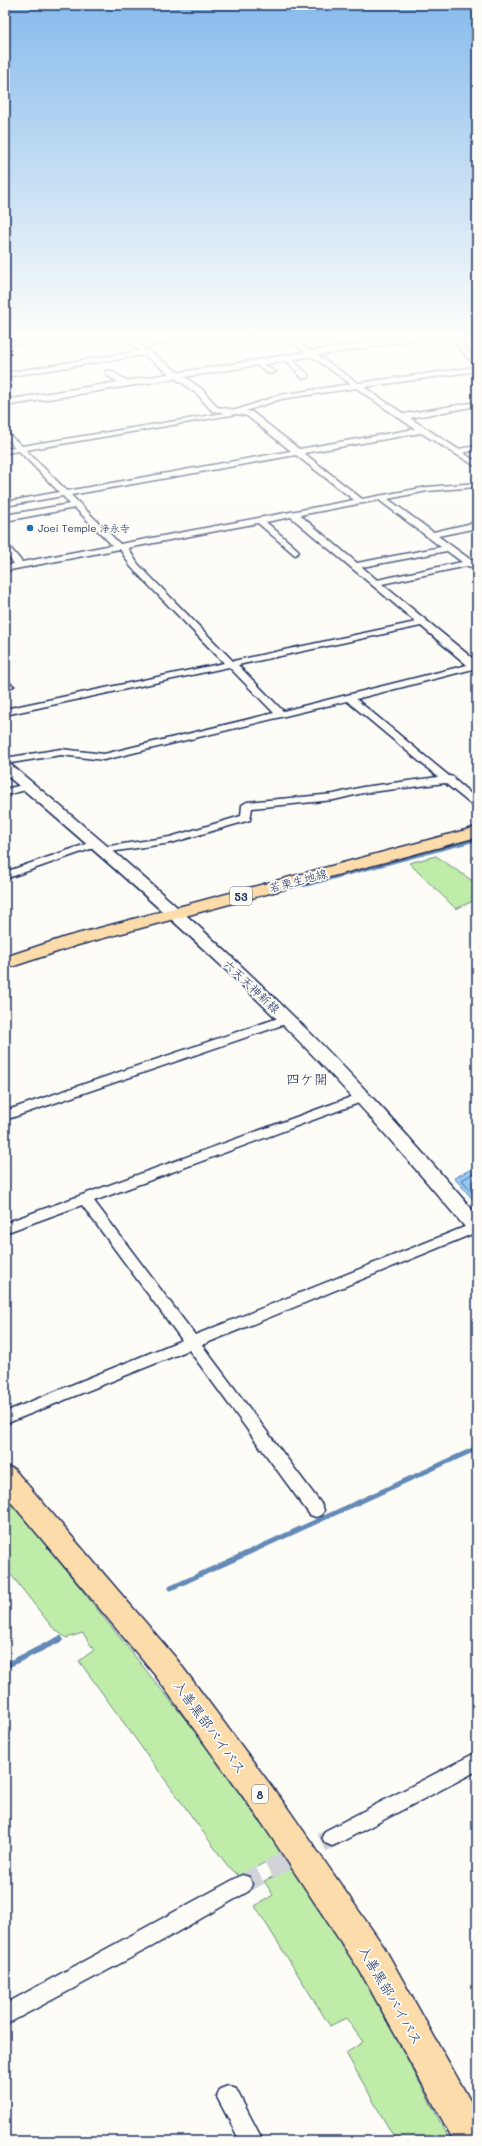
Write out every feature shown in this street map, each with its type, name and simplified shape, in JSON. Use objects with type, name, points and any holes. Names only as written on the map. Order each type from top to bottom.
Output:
[{"type":"highway","name":"入善黒部バイパス","points":[[5,1476],[165,1666],[273,1812],[372,1959],[473,2141]]},
{"type":"main road","name":"六天天神新線","points":[[5,767],[175,914],[286,1019],[362,1097],[476,1227]]},
{"type":"main road","name":"若栗生地線","points":[[5,963],[72,942],[477,832]]},
{"type":"street","points":[[7,435],[131,557],[134,565],[280,714]]},
{"type":"street","points":[[5,452],[103,435]]},
{"type":"street","points":[[276,435],[360,501]]},
{"type":"street","points":[[5,504],[393,435]]},
{"type":"street","points":[[430,435],[477,465]]},
{"type":"street","points":[[456,452],[477,448]]},
{"type":"street","points":[[5,568],[380,497],[426,489],[477,485]]},
{"type":"street","points":[[380,497],[448,548],[473,563],[477,569]]},
{"type":"street","points":[[5,518],[77,505]]},
{"type":"street","points":[[293,514],[475,666]]},
{"type":"street","points":[[259,520],[295,552]]},
{"type":"street","points":[[430,535],[477,526]]},
{"type":"street","points":[[5,546],[20,565]]},
{"type":"street","points":[[354,566],[448,548]]},
{"type":"street","points":[[375,583],[473,563]]},
{"type":"street","points":[[5,712],[424,623]]},
{"type":"street","points":[[5,761],[62,752],[104,757],[475,666]]},
{"type":"street","points":[[349,698],[450,779],[477,804]]},
{"type":"street","points":[[5,876],[99,847],[171,840],[246,818],[247,804],[334,797],[363,790],[450,779]]},
{"type":"street","points":[[5,792],[27,787]]},
{"type":"street","points":[[5,1116],[286,1019]]},
{"type":"street","points":[[5,1228],[362,1097]]},
{"type":"street","points":[[85,1199],[316,1510]]},
{"type":"street","points":[[6,1418],[476,1227]]},
{"type":"street","points":[[332,1837],[477,1760]]},
{"type":"street","points":[[5,2015],[140,1942],[242,1884]]},
{"type":"street","points":[[228,2097],[252,2141]]},
{"type":"green space","points":[[436,856],[477,884],[477,899],[456,909],[409,863]]},
{"type":"green space","points":[[5,1494],[201,1739],[283,1853],[239,1876],[227,1865],[79,1661],[94,1650],[83,1633],[66,1638],[52,1627],[5,1567]]},
{"type":"green space","points":[[294,1867],[371,1989],[450,2141],[396,2141],[346,2053],[363,2042],[346,2018],[330,2026],[255,1906],[273,1895],[264,1881]]},
{"type":"water","points":[[477,1166],[477,1204],[454,1178]]},
{"type":"waterway","points":[[304,885],[477,839]]},
{"type":"waterway","points":[[171,1588],[477,1448]]},
{"type":"waterway","points":[[5,1666],[60,1639]]},
{"type":"tunnel","points":[[242,1884],[332,1837]]},
{"type":"place","name":"Joei Temple 浄永寺","points":[[30,528]]},
{"type":"district","name":"四ケ開","points":[[307,1078]]}]
